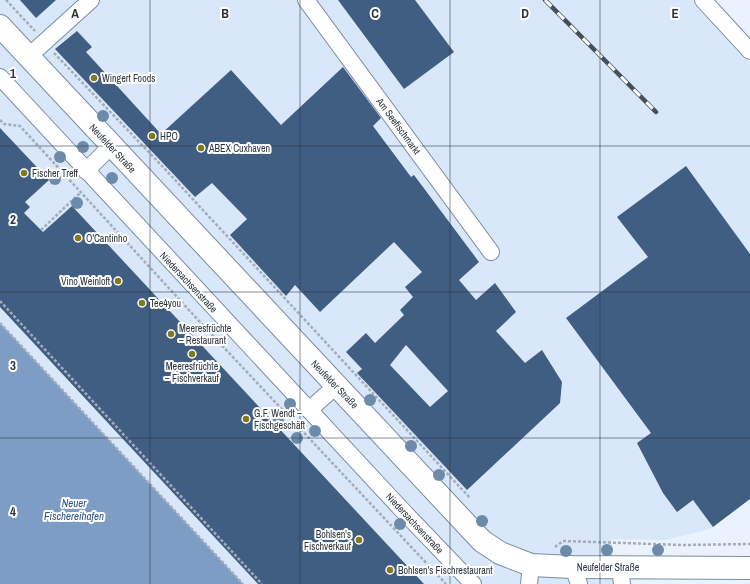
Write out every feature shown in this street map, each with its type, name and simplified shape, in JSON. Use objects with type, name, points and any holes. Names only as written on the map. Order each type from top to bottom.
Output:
[{"type":"street","points":[[28,57],[91,0]]},
{"type":"street","name":"Am Seefischmarkt","points":[[306,0],[491,252]]},
{"type":"street","points":[[703,0],[750,51]]},
{"type":"street","name":"Neufelder Straße","points":[[0,26],[482,541],[530,574],[621,576],[750,568]]},
{"type":"street","name":"Niedersachsenstraße","points":[[0,77],[86,171],[473,584]]},
{"type":"street","points":[[86,171],[111,146]]},
{"type":"street","points":[[309,410],[337,385]]},
{"type":"path","points":[[6,0],[472,500]]},
{"type":"path","points":[[0,120],[4,124],[20,126],[200,322],[446,584]]},
{"type":"path","points":[[41,230],[81,192]]},
{"type":"path","points":[[0,301],[262,584]]},
{"type":"path","points":[[0,323],[243,584]]},
{"type":"path","points":[[550,551],[563,541],[750,544]]},
{"type":"shaded area","points":[[0,0],[693,0],[750,63],[750,445],[687,492],[713,527],[665,540],[611,539],[616,584],[243,584],[0,323]]},
{"type":"water","name":"Neuer Fischereihafen","points":[[0,323],[243,584],[0,584]]},
{"type":"building","points":[[20,0],[56,0],[36,18]]},
{"type":"building","points":[[338,0],[415,0],[454,52],[404,89]]},
{"type":"building","points":[[77,31],[92,47],[86,52],[161,134],[231,70],[281,125],[343,67],[381,118],[373,126],[411,177],[414,175],[479,262],[459,280],[476,300],[495,283],[516,312],[496,331],[525,363],[542,350],[562,382],[560,403],[467,490],[357,373],[362,369],[346,352],[366,333],[375,343],[404,315],[400,310],[413,297],[405,287],[422,272],[394,242],[320,312],[295,285],[286,296],[230,235],[247,219],[212,183],[195,197],[55,49]],"holes":[[[406,345],[448,391],[430,407],[390,365]]]},
{"type":"building","points":[[0,128],[49,180],[25,202],[30,207],[24,213],[43,232],[72,206],[424,584],[258,584],[0,307]]},
{"type":"building","points":[[686,166],[750,254],[750,499],[713,527],[693,500],[677,512],[663,493],[637,443],[651,433],[566,318],[648,257],[617,217]]},
{"type":"railway","points":[[545,0],[656,112]]},
{"type":"place","name":"Wingert Foods","points":[[94,78]]},
{"type":"place","name":"HPO","points":[[152,136]]},
{"type":"place","name":"ABEX Cuxhaven","points":[[201,148]]},
{"type":"place","name":"Fischer Treff","points":[[24,173]]},
{"type":"place","name":"O'Cantinho","points":[[78,238]]},
{"type":"place","name":"Vino Weinloft","points":[[118,281]]},
{"type":"place","name":"Tee4you","points":[[142,303]]},
{"type":"place","name":"Meeresfrüchte – Restaurant","points":[[171,334]]},
{"type":"place","name":"Meeresfrüchte – Fischverkauf","points":[[192,354]]},
{"type":"place","name":"G.F. Wendt – Fischgeschäft","points":[[246,419]]},
{"type":"place","name":"Bohlsen's Fischverkauf","points":[[359,540]]},
{"type":"place","name":"Bohlsen's Fischrestaurant","points":[[390,570]]}]
